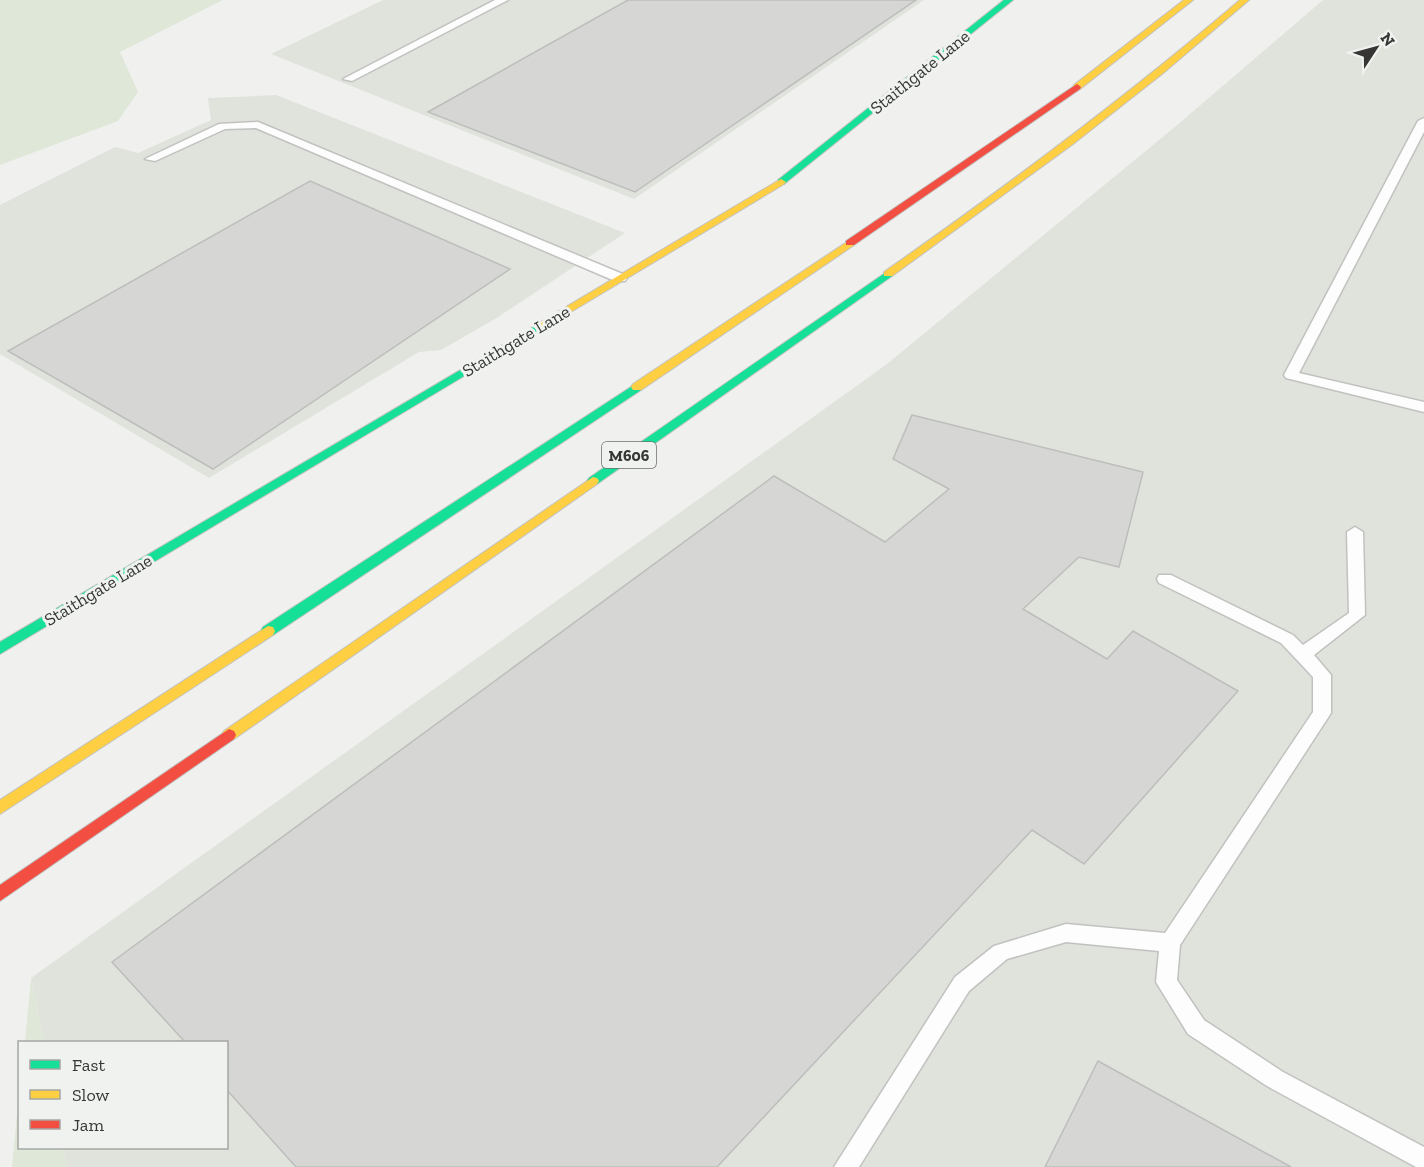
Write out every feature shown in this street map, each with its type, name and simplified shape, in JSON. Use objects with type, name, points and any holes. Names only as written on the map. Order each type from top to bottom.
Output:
[{"type":"main road","name":"Staithgate Lane","points":[[0,649],[783,181],[1009,0]]},
{"type":"main road","name":"M606","points":[[0,808],[748,314],[1067,94],[1189,0]]},
{"type":"main road","name":"M606","points":[[0,894],[910,257],[1111,112],[1193,47],[1245,0]]},
{"type":"lane","points":[[348,80],[503,0]]},
{"type":"lane","points":[[1424,122],[1291,375],[1424,407]]},
{"type":"lane","points":[[151,159],[223,126],[248,124],[267,128],[620,278]]},
{"type":"lane","points":[[1302,655],[1357,615],[1354,532]]},
{"type":"lane","points":[[1165,579],[1287,639],[1322,675],[1322,713],[1170,943],[1166,982],[1196,1027],[1275,1079],[1424,1159]]},
{"type":"lane","points":[[846,1167],[962,984],[1001,952],[1066,933],[1170,943]]},
{"type":"shaded area","points":[[383,0],[924,0],[634,199],[271,54]]},
{"type":"shaded area","points":[[1323,0],[1424,0],[1424,1167],[67,1167],[63,1149],[228,1149],[228,1041],[44,1041],[31,978],[887,364],[1176,126]]},
{"type":"shaded area","points":[[276,95],[625,233],[495,319],[441,350],[419,352],[209,478],[0,354],[0,205],[115,147],[138,153],[211,120],[208,98]]},
{"type":"green space","points":[[0,0],[223,0],[120,52],[138,92],[118,121],[0,165]]},
{"type":"green space","points":[[31,978],[44,1041],[25,1041]]},
{"type":"green space","points":[[18,1103],[18,1149],[63,1149],[67,1167],[12,1167]]},
{"type":"building","points":[[628,0],[916,0],[635,192],[428,112]]},
{"type":"building","points":[[310,181],[510,269],[213,469],[8,351]]},
{"type":"building","points":[[912,415],[1143,472],[1119,567],[1079,557],[1023,609],[1107,659],[1133,631],[1238,691],[1084,864],[1032,830],[717,1167],[296,1167],[228,1091],[228,1041],[184,1041],[112,962],[774,476],[885,542],[949,489],[893,459]]},
{"type":"building","points":[[1098,1061],[1291,1167],[1045,1167]]},
{"type":"traffic: fast","points":[[781,182],[1009,0]]},
{"type":"traffic: fast","points":[[593,481],[888,274]]},
{"type":"traffic: fast","points":[[0,649],[540,326]]},
{"type":"traffic: fast","points":[[268,631],[637,387]]},
{"type":"traffic: slow","points":[[1077,87],[1189,0]]},
{"type":"traffic: slow","points":[[888,274],[1070,142],[1245,0]]},
{"type":"traffic: slow","points":[[540,326],[781,182]]},
{"type":"traffic: slow","points":[[637,387],[850,243]]},
{"type":"traffic: slow","points":[[229,735],[593,481]]},
{"type":"traffic: slow","points":[[0,808],[268,631]]},
{"type":"traffic: jam","points":[[850,243],[1077,87]]},
{"type":"traffic: jam","points":[[0,894],[229,735]]}]
